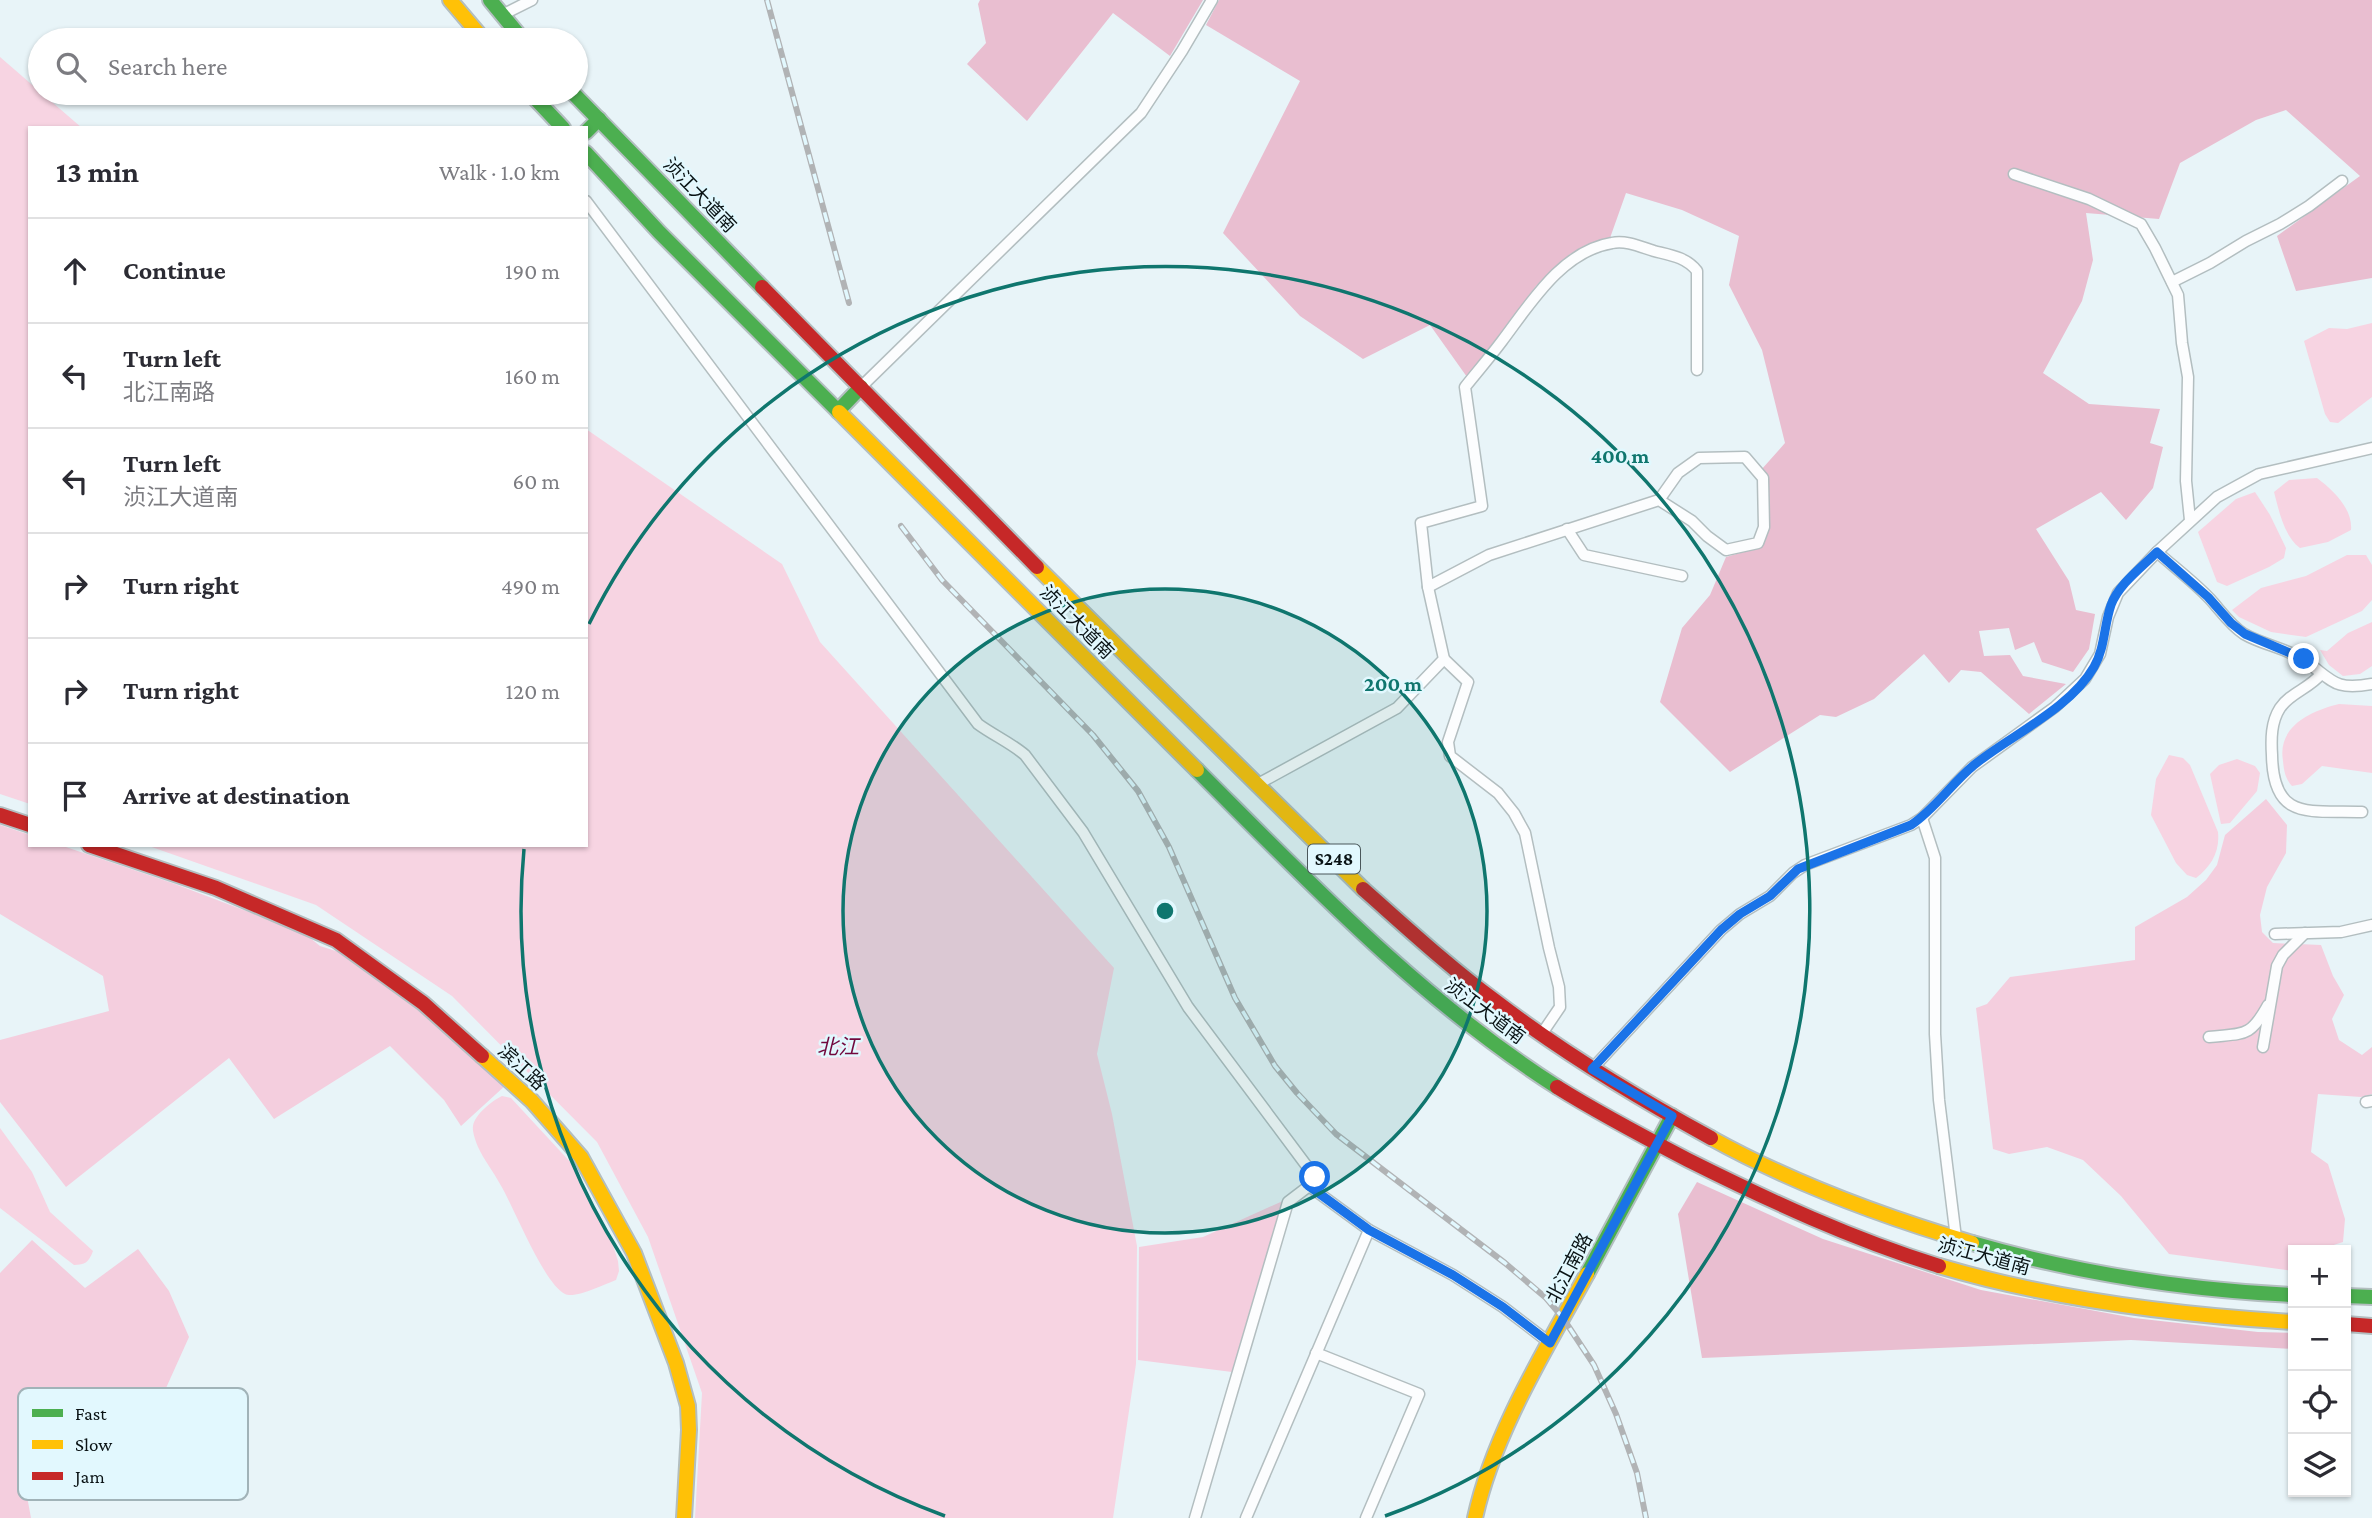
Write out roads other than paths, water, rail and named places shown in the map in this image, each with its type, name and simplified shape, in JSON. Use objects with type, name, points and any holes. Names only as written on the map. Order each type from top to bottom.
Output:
[{"type":"main road","points":[[450,0],[474,28]]},
{"type":"main road","points":[[490,0],[513,28]]},
{"type":"main road","points":[[541,105],[561,126]]},
{"type":"main road","name":"浈江大道南","points":[[585,105],[1097,627],[1371,895],[1442,959],[1541,1035],[1672,1116],[1780,1174],[1882,1215],[2052,1264],[2139,1280],[2256,1294],[2288,1295]]},
{"type":"main road","points":[[588,130],[599,119]]},
{"type":"main road","name":"浈江大道南","points":[[588,155],[659,232],[1385,955],[1447,1008],[1514,1057],[1613,1121],[1793,1212],[1941,1266],[2043,1291],[2139,1308],[2288,1322]]},
{"type":"main road","points":[[838,411],[861,387]]},
{"type":"main road","points":[[0,816],[28,824]]},
{"type":"main road","name":"滨江路","points":[[95,847],[216,888],[336,940],[423,1003],[540,1110],[581,1157],[634,1253],[676,1363],[688,1406],[684,1518]]},
{"type":"main road","name":"北江南路","points":[[1475,1518],[1480,1488],[1496,1449],[1672,1116]]},
{"type":"main road","points":[[2351,1296],[2372,1297]]},
{"type":"main road","points":[[2351,1324],[2372,1326]]},
{"type":"street","points":[[502,15],[532,0]]},
{"type":"street","points":[[861,387],[1141,113],[1212,0]]},
{"type":"street","points":[[2014,174],[2089,200],[2141,224],[2172,282],[2178,295],[2188,377],[2186,481],[2190,520]]},
{"type":"street","points":[[2172,282],[2280,224],[2342,181]]},
{"type":"street","points":[[588,204],[978,724],[1026,755],[1083,832],[1188,1007],[1315,1177],[1309,1186],[1288,1202],[1195,1518]]},
{"type":"street","points":[[1541,1035],[1560,1007],[1559,987],[1525,833],[1498,793],[1450,755],[1448,742],[1468,682],[1444,659],[1428,587],[1421,523],[1482,506],[1465,387],[1535,295],[1572,261],[1592,249],[1623,242],[1684,259],[1692,264],[1697,271],[1697,370]]},
{"type":"street","points":[[1592,1069],[1721,930],[1740,914],[1770,896],[1798,869],[1911,825],[1922,818],[1972,767],[2055,707],[2085,679],[2100,654],[2108,617],[2118,593],[2217,496],[2259,474],[2372,448]]},
{"type":"street","points":[[1428,587],[1489,555],[1659,500],[1678,474],[1699,458],[1745,457],[1763,478],[1765,527],[1758,543],[1726,550],[1692,521],[1659,500]]},
{"type":"street","points":[[1567,529],[1584,555],[1682,576]]},
{"type":"street","points":[[2157,552],[2245,634],[2304,659],[2322,674],[2351,688],[2372,684]]},
{"type":"street","points":[[1258,784],[1397,708],[1444,659]]},
{"type":"street","points":[[2322,674],[2311,685],[2293,695],[2278,711],[2272,736],[2275,786],[2281,798],[2296,808],[2362,812]]},
{"type":"street","points":[[1922,818],[1935,858],[1936,1047],[1939,1100],[1956,1238]]},
{"type":"street","points":[[2275,934],[2341,932],[2372,925]]},
{"type":"street","points":[[2263,1047],[2277,966],[2283,955],[2305,933]]},
{"type":"street","points":[[2209,1037],[2250,1031],[2258,1025],[2272,996]]},
{"type":"street","points":[[1309,1186],[1369,1230],[1453,1275],[1503,1307],[1550,1343]]},
{"type":"street","points":[[1246,1518],[1369,1230]]},
{"type":"street","points":[[1316,1353],[1419,1394],[1366,1518]]},
{"type":"water","points":[[0,57],[28,81],[28,105],[55,105],[80,126],[28,126],[28,803],[0,794]]},
{"type":"water","points":[[2372,323],[2372,397],[2338,423],[2330,422],[2325,414],[2304,341],[2329,328],[2347,329]]},
{"type":"water","name":"北江","points":[[588,430],[782,564],[820,642],[1114,968],[1097,1054],[1112,1114],[1137,1246],[1136,1364],[1113,1518],[695,1518],[702,1393],[648,1237],[597,1142],[452,996],[316,905],[152,847],[588,847]]},
{"type":"water","points":[[2317,478],[2345,507],[2351,530],[2328,542],[2300,548],[2286,530],[2274,492],[2289,480]]},
{"type":"water","points":[[2255,492],[2286,548],[2284,558],[2227,586],[2217,582],[2198,532],[2236,499]]},
{"type":"water","points":[[2347,555],[2366,555],[2372,565],[2372,600],[2362,611],[2306,637],[2271,632],[2239,617],[2232,610],[2261,588],[2306,576]]},
{"type":"water","points":[[2372,622],[2372,666],[2360,674],[2343,676],[2329,665],[2320,650],[2327,651],[2348,633]]},
{"type":"water","points":[[2339,704],[2372,706],[2372,773],[2322,766],[2302,784],[2292,786],[2284,768],[2285,738],[2298,722],[2307,716]]},
{"type":"water","points":[[2169,755],[2183,758],[2190,765],[2218,832],[2218,846],[2213,858],[2196,878],[2187,875],[2176,863],[2151,815],[2156,779]]},
{"type":"water","points":[[2237,759],[2255,766],[2260,773],[2257,791],[2230,823],[2221,824],[2210,774],[2219,765]]},
{"type":"water","points":[[502,1096],[511,1098],[573,1165],[609,1233],[618,1261],[616,1280],[583,1293],[565,1294],[556,1287],[538,1260],[506,1195],[480,1152],[474,1134],[474,1121]]},
{"type":"water","points":[[0,1128],[32,1172],[50,1212],[93,1251],[86,1262],[74,1265],[0,1208]]},
{"type":"railway","points":[[767,0],[849,303]]},
{"type":"railway","points":[[901,526],[942,580],[1093,735],[1138,791],[1169,847],[1235,998],[1275,1066],[1297,1093],[1336,1134],[1505,1263],[1546,1298],[1563,1318],[1594,1365],[1616,1414],[1637,1473],[1646,1518]]}]
